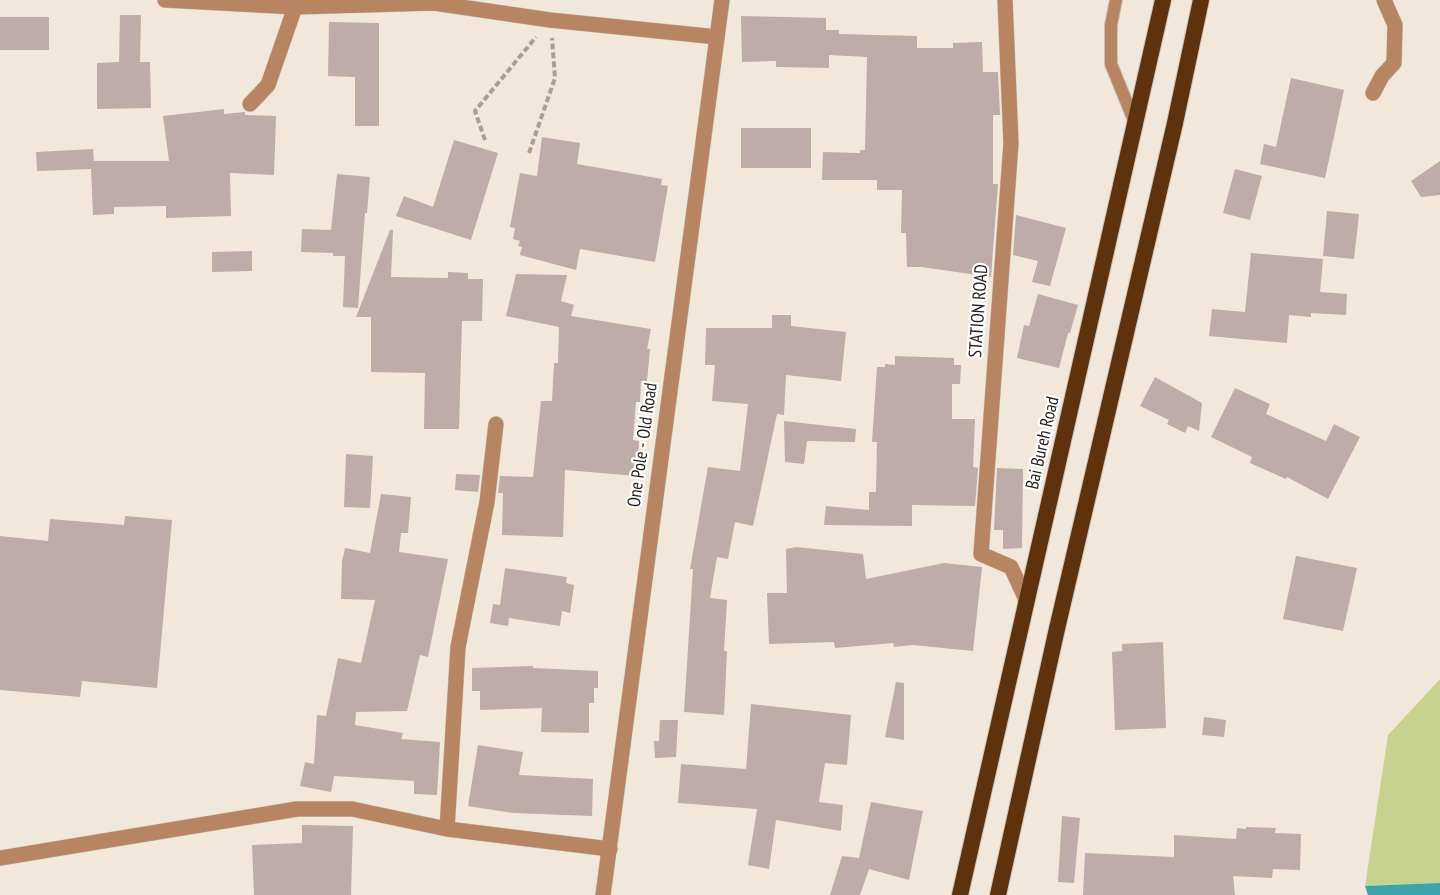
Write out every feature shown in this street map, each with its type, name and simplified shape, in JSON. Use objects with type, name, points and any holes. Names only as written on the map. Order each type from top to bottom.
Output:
[{"type":"highway","name":"Bai Bureh Road","points":[[960,895],[1163,0]]},
{"type":"highway","points":[[998,895],[1200,0]]},
{"type":"street","points":[[165,0],[295,7],[434,3],[550,20],[717,37]]},
{"type":"street","name":"One Pole - Old Road","points":[[603,895],[722,0]]},
{"type":"street","name":"STATION ROAD","points":[[1005,0],[1011,143],[981,554],[1011,567],[1027,602]]},
{"type":"street","points":[[1373,93],[1382,76],[1394,63],[1395,25],[1383,0]]},
{"type":"street","points":[[250,104],[268,85],[295,7]]},
{"type":"street","points":[[447,829],[458,647],[487,502],[496,424]]},
{"type":"street","points":[[0,858],[297,809],[352,809],[447,829],[609,849]]},
{"type":"lane","points":[[1116,0],[1111,25],[1111,64],[1135,123]]},
{"type":"path","points":[[485,140],[475,111],[550,20]]},
{"type":"path","points":[[529,153],[555,78],[550,20]]},
{"type":"green space","points":[[1440,679],[1440,883],[1365,886],[1388,735]]},
{"type":"water","points":[[1440,883],[1440,895],[1368,895],[1365,886]]},
{"type":"building","points":[[120,15],[141,15],[140,62],[150,62],[151,108],[97,109],[97,63],[119,62]]},
{"type":"building","points":[[741,16],[826,18],[826,30],[839,30],[839,34],[917,36],[917,48],[953,48],[953,43],[982,42],[983,72],[998,72],[1000,115],[993,115],[993,184],[998,184],[991,277],[907,267],[906,233],[901,233],[902,190],[877,190],[877,180],[822,180],[823,152],[860,153],[860,150],[865,150],[867,57],[829,55],[829,68],[776,67],[776,61],[742,62]]},
{"type":"building","points":[[0,17],[49,17],[49,50],[0,50]]},
{"type":"building","points":[[329,22],[379,23],[379,126],[355,126],[355,77],[328,76]]},
{"type":"building","points":[[1291,78],[1344,90],[1325,178],[1260,164],[1264,144],[1276,147]]},
{"type":"building","points":[[224,109],[224,114],[245,112],[245,115],[276,116],[274,175],[230,173],[231,216],[166,218],[166,206],[114,207],[114,214],[93,215],[91,169],[37,171],[36,152],[93,149],[94,161],[169,161],[163,116]]},
{"type":"building","points":[[741,128],[811,128],[811,168],[741,168]]},
{"type":"building","points":[[542,137],[580,143],[577,164],[662,179],[661,185],[668,186],[655,262],[580,249],[576,270],[520,255],[522,247],[518,246],[520,241],[513,239],[515,228],[510,227],[520,173],[537,176]]},
{"type":"building","points":[[454,140],[498,153],[471,240],[396,216],[404,196],[433,207]]},
{"type":"building","points":[[1440,161],[1440,195],[1421,197],[1411,181]]},
{"type":"building","points":[[1235,169],[1262,176],[1250,220],[1223,213]]},
{"type":"building","points":[[337,174],[370,177],[358,308],[343,307],[345,256],[333,256],[333,253],[301,252],[302,229],[331,230]]},
{"type":"building","points":[[1327,211],[1359,214],[1354,259],[1323,256]]},
{"type":"building","points":[[1016,215],[1066,228],[1050,286],[1032,282],[1038,261],[1013,255]]},
{"type":"building","points":[[390,230],[393,230],[391,277],[448,278],[448,272],[468,273],[468,279],[483,279],[482,321],[462,321],[459,429],[424,429],[425,373],[371,372],[371,317],[356,317]]},
{"type":"building","points":[[252,251],[252,271],[212,272],[212,252]]},
{"type":"building","points":[[1251,253],[1323,259],[1320,292],[1347,294],[1346,315],[1311,313],[1311,317],[1289,315],[1287,343],[1209,336],[1212,309],[1245,312]]},
{"type":"building","points":[[516,274],[567,275],[561,301],[574,305],[571,316],[651,329],[647,349],[650,349],[647,381],[641,381],[640,402],[636,402],[633,440],[639,441],[637,476],[565,470],[563,537],[502,535],[503,493],[498,493],[500,476],[533,477],[541,401],[552,401],[554,363],[558,363],[559,327],[506,316]]},
{"type":"building","points":[[1038,294],[1078,305],[1059,368],[1017,358],[1024,325],[1029,326]]},
{"type":"building","points":[[772,315],[791,315],[791,326],[846,332],[841,381],[786,375],[784,415],[777,414],[753,526],[735,522],[728,559],[717,557],[710,598],[727,600],[724,715],[684,712],[693,569],[690,569],[708,467],[740,471],[748,404],[712,401],[715,365],[705,365],[706,328],[772,328]]},
{"type":"building","points":[[895,356],[954,358],[954,365],[961,365],[960,384],[952,384],[952,419],[975,419],[973,467],[978,468],[975,506],[912,505],[912,526],[824,525],[826,506],[869,510],[869,492],[876,492],[877,442],[872,442],[877,367],[885,367],[885,364],[895,365]]},
{"type":"building","points":[[1155,377],[1202,403],[1199,431],[1188,426],[1185,433],[1167,424],[1169,420],[1140,406]]},
{"type":"building","points":[[1235,388],[1270,404],[1266,414],[1326,441],[1334,424],[1360,437],[1328,499],[1287,477],[1286,479],[1250,463],[1252,457],[1211,437]]},
{"type":"building","points":[[784,421],[856,429],[855,442],[807,441],[804,464],[785,462]]},
{"type":"building","points":[[346,454],[373,456],[370,508],[344,507]]},
{"type":"building","points":[[997,468],[1023,469],[1022,548],[1003,549],[1003,530],[994,530]]},
{"type":"building","points":[[456,474],[480,475],[478,492],[455,490]]},
{"type":"building","points":[[381,494],[411,497],[408,533],[401,533],[399,552],[448,559],[428,657],[420,655],[407,711],[356,712],[355,725],[403,733],[401,739],[440,742],[437,795],[414,794],[414,781],[334,776],[331,792],[300,786],[305,762],[314,764],[317,715],[326,716],[338,658],[361,663],[375,600],[341,599],[342,561],[345,548],[370,553]]},
{"type":"building","points":[[125,516],[172,520],[157,688],[82,681],[80,697],[0,690],[0,536],[48,541],[50,519],[124,525]]},
{"type":"building","points":[[796,547],[863,554],[866,579],[944,563],[982,567],[973,651],[913,645],[894,647],[893,643],[835,648],[834,642],[769,644],[767,593],[787,593],[786,549]]},
{"type":"building","points":[[1296,556],[1357,568],[1343,631],[1283,619]]},
{"type":"building","points":[[505,568],[567,577],[566,583],[574,585],[570,613],[562,611],[560,626],[509,618],[508,626],[490,623],[493,604],[500,605]]},
{"type":"building","points":[[1163,642],[1166,728],[1115,730],[1112,652],[1122,651],[1122,644]]},
{"type":"building","points":[[533,666],[533,668],[598,671],[598,688],[594,688],[594,703],[589,703],[589,733],[541,732],[542,708],[480,710],[480,691],[472,691],[472,668]]},
{"type":"building","points":[[896,682],[904,683],[904,740],[885,737]]},
{"type":"building","points":[[751,704],[851,715],[847,765],[825,763],[819,802],[843,805],[841,831],[776,820],[769,869],[748,865],[757,809],[678,803],[681,764],[746,769]]},
{"type":"building","points":[[1204,717],[1226,720],[1224,737],[1202,735]]},
{"type":"building","points":[[660,720],[678,720],[676,757],[655,758],[654,741],[659,741]]},
{"type":"building","points":[[478,745],[523,752],[519,775],[593,779],[592,816],[513,813],[468,806]]},
{"type":"building","points":[[871,802],[923,811],[909,880],[869,869],[860,895],[830,895],[842,856],[859,858]]},
{"type":"building","points":[[1062,816],[1080,818],[1074,883],[1058,882]]},
{"type":"building","points":[[302,825],[353,826],[351,895],[254,895],[252,845],[302,843]]},
{"type":"building","points":[[1246,827],[1276,828],[1275,833],[1301,834],[1300,870],[1273,869],[1272,878],[1233,876],[1235,895],[1083,895],[1085,853],[1174,857],[1174,835],[1236,839],[1237,828],[1246,829]]}]
